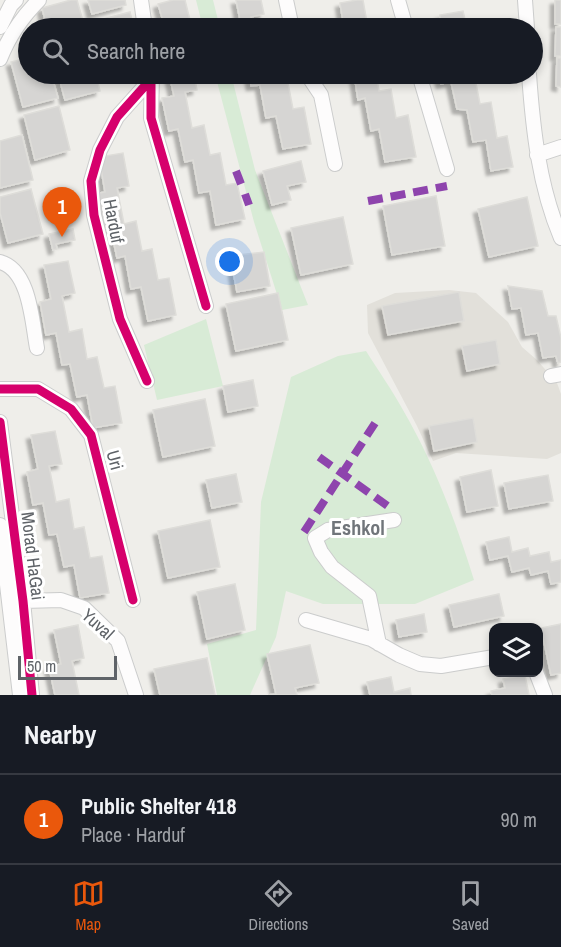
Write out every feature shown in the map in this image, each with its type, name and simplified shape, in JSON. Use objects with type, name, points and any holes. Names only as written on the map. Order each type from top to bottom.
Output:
[{"type":"street","points":[[0,27],[12,2],[23,17],[39,0]]},
{"type":"street","points":[[141,0],[144,18]]},
{"type":"street","points":[[286,0],[290,18]]},
{"type":"street","points":[[398,0],[403,18]]},
{"type":"street","points":[[524,0],[526,18]]},
{"type":"street","points":[[0,59],[4,47],[18,25]]},
{"type":"street","name":"Harduf","points":[[145,84],[117,117],[100,150],[91,182],[94,215],[120,319],[147,381]]},
{"type":"street","name":"Harduf","points":[[152,84],[152,118],[206,306]]},
{"type":"street","points":[[314,84],[321,95],[335,164]]},
{"type":"street","points":[[422,84],[447,169]]},
{"type":"street","points":[[530,84],[537,155],[550,209],[561,238]]},
{"type":"street","points":[[537,155],[561,147]]},
{"type":"street","points":[[0,262],[14,269],[24,283],[38,348]]},
{"type":"street","name":"Uri","points":[[0,388],[38,389],[72,409],[91,435],[134,600]]},
{"type":"street","name":"Morad HaGai","points":[[0,422],[23,601],[32,695]]},
{"type":"street","points":[[379,644],[369,596],[332,567],[321,552],[315,538],[328,530],[394,520]]},
{"type":"street","name":"Morad HaGai","points":[[0,525],[20,695]]},
{"type":"street","name":"Yuval","points":[[23,601],[61,600],[84,608],[118,641],[136,695]]},
{"type":"street","points":[[306,620],[371,639],[420,664],[441,666],[489,658]]},
{"type":"street","points":[[538,677],[545,695]]},
{"type":"shaded area","points":[[449,290],[476,293],[508,322],[522,347],[557,383],[561,394],[561,453],[547,459],[456,453],[433,461],[368,333],[367,305],[395,293]]},
{"type":"green space","points":[[196,0],[213,0],[218,18],[200,18]]},
{"type":"green space","points":[[218,84],[234,84],[255,170],[308,305],[282,310],[254,222]]},
{"type":"green space","points":[[206,319],[223,386],[157,400],[144,345]]},
{"type":"green space","points":[[366,351],[399,403],[425,451],[460,536],[474,580],[415,604],[323,604],[286,591],[276,637],[250,695],[217,695],[207,644],[256,630],[261,502],[291,377],[338,356]]},
{"type":"building","points":[[77,0],[82,18],[44,18],[42,8]]},
{"type":"building","points":[[88,0],[125,0],[126,5],[92,14]]},
{"type":"building","points":[[185,0],[190,18],[162,18],[158,4]]},
{"type":"building","points":[[236,0],[261,0],[264,14],[251,18],[240,18]]},
{"type":"building","points":[[363,0],[366,18],[342,18],[340,3]]},
{"type":"building","points":[[555,0],[561,0],[561,24],[555,24]]},
{"type":"building","points":[[463,11],[465,18],[440,18],[440,15]]},
{"type":"building","points":[[130,12],[132,18],[107,18]]},
{"type":"building","points":[[556,27],[561,27],[561,56],[555,56]]},
{"type":"building","points":[[557,58],[561,58],[561,87],[556,86]]},
{"type":"building","points":[[18,60],[18,84],[54,84],[58,98],[23,107],[11,62]]},
{"type":"building","points":[[61,84],[98,84],[100,91],[65,100]]},
{"type":"building","points":[[171,84],[196,84],[197,90],[185,92],[192,128],[204,125],[210,155],[220,153],[226,185],[237,183],[245,219],[216,225],[210,191],[199,193],[193,160],[185,162],[178,129],[169,131],[162,98],[174,96]]},
{"type":"building","points":[[251,84],[288,84],[293,109],[304,107],[311,144],[283,149],[276,116],[266,118],[260,85],[251,86]]},
{"type":"building","points":[[356,84],[378,84],[379,91],[391,89],[396,118],[408,115],[416,157],[385,162],[379,129],[371,131],[365,98],[358,100]]},
{"type":"building","points":[[451,84],[476,84],[480,104],[491,102],[497,138],[507,136],[513,167],[491,171],[486,140],[473,142],[467,110],[457,109]]},
{"type":"building","points":[[59,106],[70,150],[35,160],[24,115]]},
{"type":"building","points":[[22,135],[33,180],[0,188],[0,141]]},
{"type":"building","points":[[123,153],[129,186],[117,188],[124,224],[136,221],[142,251],[152,249],[158,280],[169,278],[176,315],[148,321],[141,287],[131,289],[125,256],[117,258],[110,225],[101,227],[94,194],[105,192],[99,157]]},
{"type":"building","points":[[301,161],[306,182],[287,186],[291,200],[272,205],[263,171]]},
{"type":"building","points":[[31,189],[43,234],[8,243],[0,213],[0,197]]},
{"type":"building","points":[[436,196],[445,246],[392,255],[383,206]]},
{"type":"building","points":[[527,197],[538,246],[489,257],[478,209]]},
{"type":"building","points":[[343,217],[353,264],[301,275],[291,228]]},
{"type":"building","points":[[73,229],[75,240],[56,244],[57,249],[53,250],[49,234]]},
{"type":"building","points":[[264,252],[270,286],[237,292],[230,256]]},
{"type":"building","points":[[68,261],[75,293],[62,296],[69,332],[82,329],[87,359],[97,357],[104,388],[115,386],[122,423],[93,428],[87,395],[77,397],[70,364],[62,365],[56,333],[46,335],[40,302],[51,299],[44,265]]},
{"type":"building","points":[[508,286],[542,291],[548,316],[556,316],[561,338],[561,362],[558,363],[556,356],[543,358],[538,333],[526,335],[521,308],[512,309]]},
{"type":"building","points":[[459,292],[464,321],[388,335],[382,306]]},
{"type":"building","points":[[278,293],[288,340],[236,351],[226,304]]},
{"type":"building","points":[[496,340],[500,364],[467,371],[462,346]]},
{"type":"building","points":[[253,380],[258,406],[228,412],[223,386]]},
{"type":"building","points":[[205,399],[215,446],[163,457],[153,410]]},
{"type":"building","points":[[473,418],[477,442],[434,451],[429,426]]},
{"type":"building","points":[[55,431],[62,464],[49,466],[56,502],[69,499],[74,529],[84,527],[90,558],[102,556],[109,593],[80,598],[74,565],[64,567],[57,534],[49,535],[43,503],[33,505],[27,472],[38,469],[31,435]]},
{"type":"building","points":[[491,470],[498,506],[467,512],[460,477]]},
{"type":"building","points":[[236,474],[242,502],[212,508],[206,480]]},
{"type":"building","points":[[548,475],[553,501],[509,509],[504,483]]},
{"type":"building","points":[[210,520],[220,567],[168,578],[158,531]]},
{"type":"building","points":[[509,537],[512,552],[528,548],[530,556],[549,552],[551,562],[561,560],[561,582],[551,584],[548,571],[531,575],[529,568],[512,572],[508,556],[490,560],[486,542]]},
{"type":"building","points":[[235,584],[245,630],[207,639],[197,592]]},
{"type":"building","points":[[499,594],[504,616],[454,627],[449,605]]},
{"type":"building","points":[[424,614],[427,632],[399,637],[396,620]]},
{"type":"building","points":[[561,624],[561,673],[551,675],[543,628]]},
{"type":"building","points":[[78,625],[84,658],[72,661],[79,695],[55,695],[49,667],[61,664],[54,630]]},
{"type":"building","points":[[310,645],[319,683],[295,688],[297,695],[268,695],[276,694],[267,654]]},
{"type":"building","points":[[207,658],[215,695],[160,695],[154,669]]},
{"type":"building","points":[[391,677],[394,692],[410,688],[411,695],[370,695],[367,682]]},
{"type":"building","points":[[525,677],[529,695],[492,695],[491,691],[505,688],[503,679]]},
{"type":"marked path","points":[[236,171],[241,184]]},
{"type":"marked path","points":[[368,201],[447,186]]},
{"type":"marked path","points":[[245,194],[249,205]]},
{"type":"marked path","points":[[304,532],[379,417]]},
{"type":"marked path","points":[[319,457],[389,507]]},
{"type":"cycle path","points":[[147,84],[117,117],[100,150],[91,181],[94,215],[120,319],[147,381]]},
{"type":"cycle path","points":[[151,84],[151,118],[206,306]]},
{"type":"cycle path","points":[[0,389],[38,389],[71,409],[91,435],[133,600]]},
{"type":"cycle path","points":[[0,422],[23,601],[32,695]]},
{"type":"place","name":"Public Shelter 418","points":[[62,237]]},
{"type":"district","name":"Eshkol","points":[[358,527]]}]
